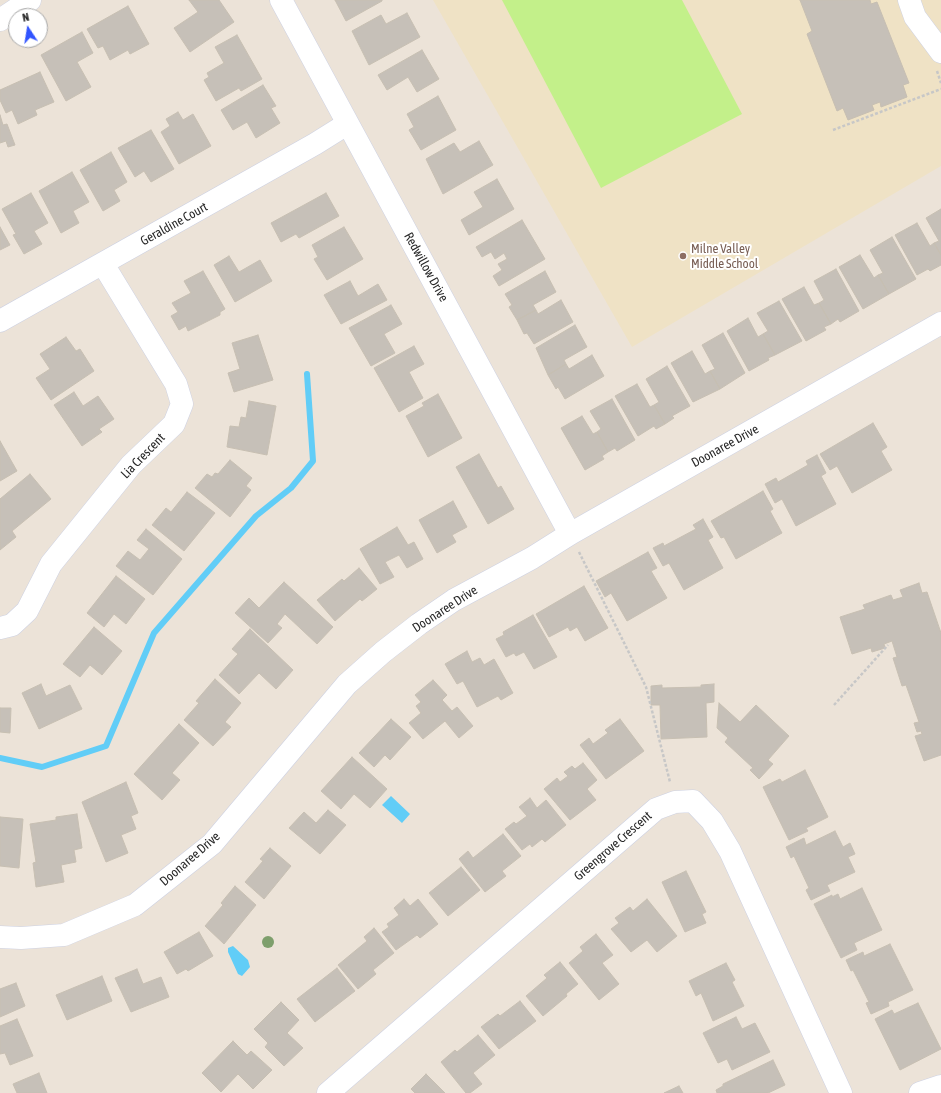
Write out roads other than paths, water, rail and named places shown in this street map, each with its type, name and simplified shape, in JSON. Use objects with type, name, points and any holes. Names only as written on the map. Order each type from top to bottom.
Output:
[{"type":"street","points":[[0,20],[30,0]]},
{"type":"street","name":"Redwillow Drive","points":[[281,0],[570,534]]},
{"type":"street","points":[[909,0],[915,17],[941,52]]},
{"type":"street","name":"Geraldine Court","points":[[0,322],[348,124]]},
{"type":"street","name":"Lia Crescent","points":[[0,628],[12,625],[27,611],[51,564],[131,465],[174,424],[182,404],[176,384],[103,264]]},
{"type":"street","name":"Doonaree Drive","points":[[0,937],[21,938],[64,935],[134,905],[212,844],[347,684],[383,652],[454,600],[532,558],[570,534],[941,324]]},
{"type":"street","name":"Greengrove Crescent","points":[[328,1093],[656,809],[675,802],[693,801],[712,821],[730,851],[841,1093]]},
{"type":"street","points":[[920,1093],[941,1086]]},
{"type":"water","points":[[391,796],[410,814],[402,823],[382,805]]},
{"type":"water","points":[[233,946],[248,960],[250,967],[242,976],[238,974],[228,952],[228,948]]},
{"type":"waterway","points":[[0,758],[42,767],[106,746],[154,633],[256,516],[291,488],[313,461],[307,374]]},
{"type":"place","name":"Milne Valley Middle School","points":[[683,256]]}]
